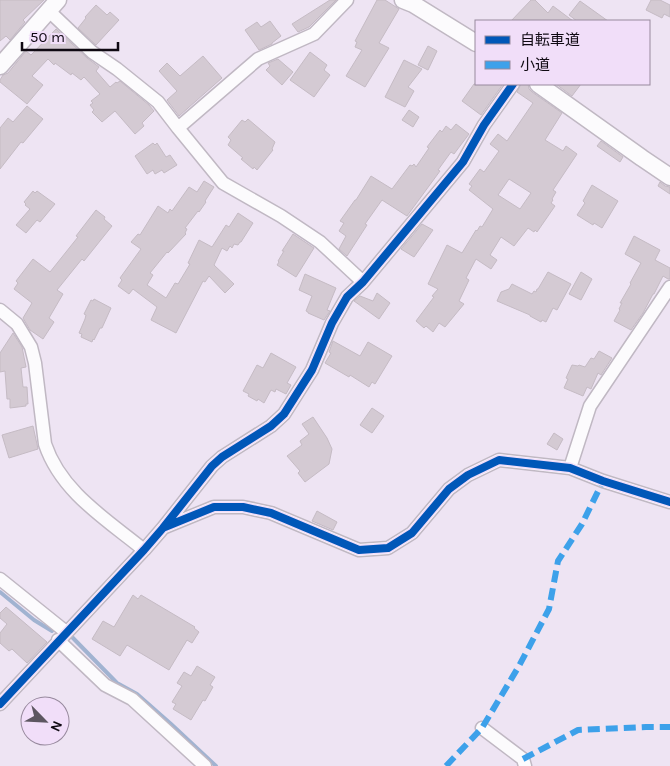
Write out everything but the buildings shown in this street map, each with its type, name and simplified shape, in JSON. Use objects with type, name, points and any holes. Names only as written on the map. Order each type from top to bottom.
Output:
[{"type":"main road","points":[[403,0],[413,4],[475,42]]},
{"type":"main road","points":[[0,66],[53,6]]},
{"type":"main road","points":[[539,85],[670,177]]},
{"type":"street","points":[[178,128],[258,59],[314,34],[348,0]]},
{"type":"street","points":[[53,6],[92,52],[117,69],[158,102],[223,183],[282,216],[320,242],[363,282]]},
{"type":"street","points":[[0,704],[144,550],[212,466],[222,456],[271,426],[284,414],[312,370],[332,323],[347,297],[363,282],[463,162],[484,125],[512,85]]},
{"type":"street","points":[[570,468],[590,406],[670,287]]},
{"type":"street","points":[[0,310],[17,324],[31,347],[35,363],[46,444],[59,473],[79,497],[144,550]]},
{"type":"street","points":[[163,528],[214,507],[243,506],[271,513],[359,550],[388,548],[412,533],[449,489],[468,475],[499,460],[570,468],[603,481],[670,502]]},
{"type":"street","points":[[0,579],[62,636],[105,684],[132,699],[206,766]]},
{"type":"street","points":[[482,728],[524,759],[525,766]]},
{"type":"waterway","points":[[0,592],[34,620],[52,631]]},
{"type":"waterway","points":[[72,637],[117,683],[137,694],[216,766]]},
{"type":"marked path","points":[[446,766],[482,728],[519,666],[549,609],[558,561],[582,524],[603,481]]},
{"type":"marked path","points":[[523,759],[578,730],[670,727]]},
{"type":"cycle path","points":[[0,704],[144,550],[212,466],[222,457],[271,426],[284,414],[312,370],[332,323],[347,297],[363,282],[463,162],[484,125],[512,85]]},
{"type":"cycle path","points":[[165,527],[214,507],[243,507],[271,513],[359,550],[388,548],[412,533],[449,489],[468,475],[499,460],[570,468],[603,481],[670,502]]}]
